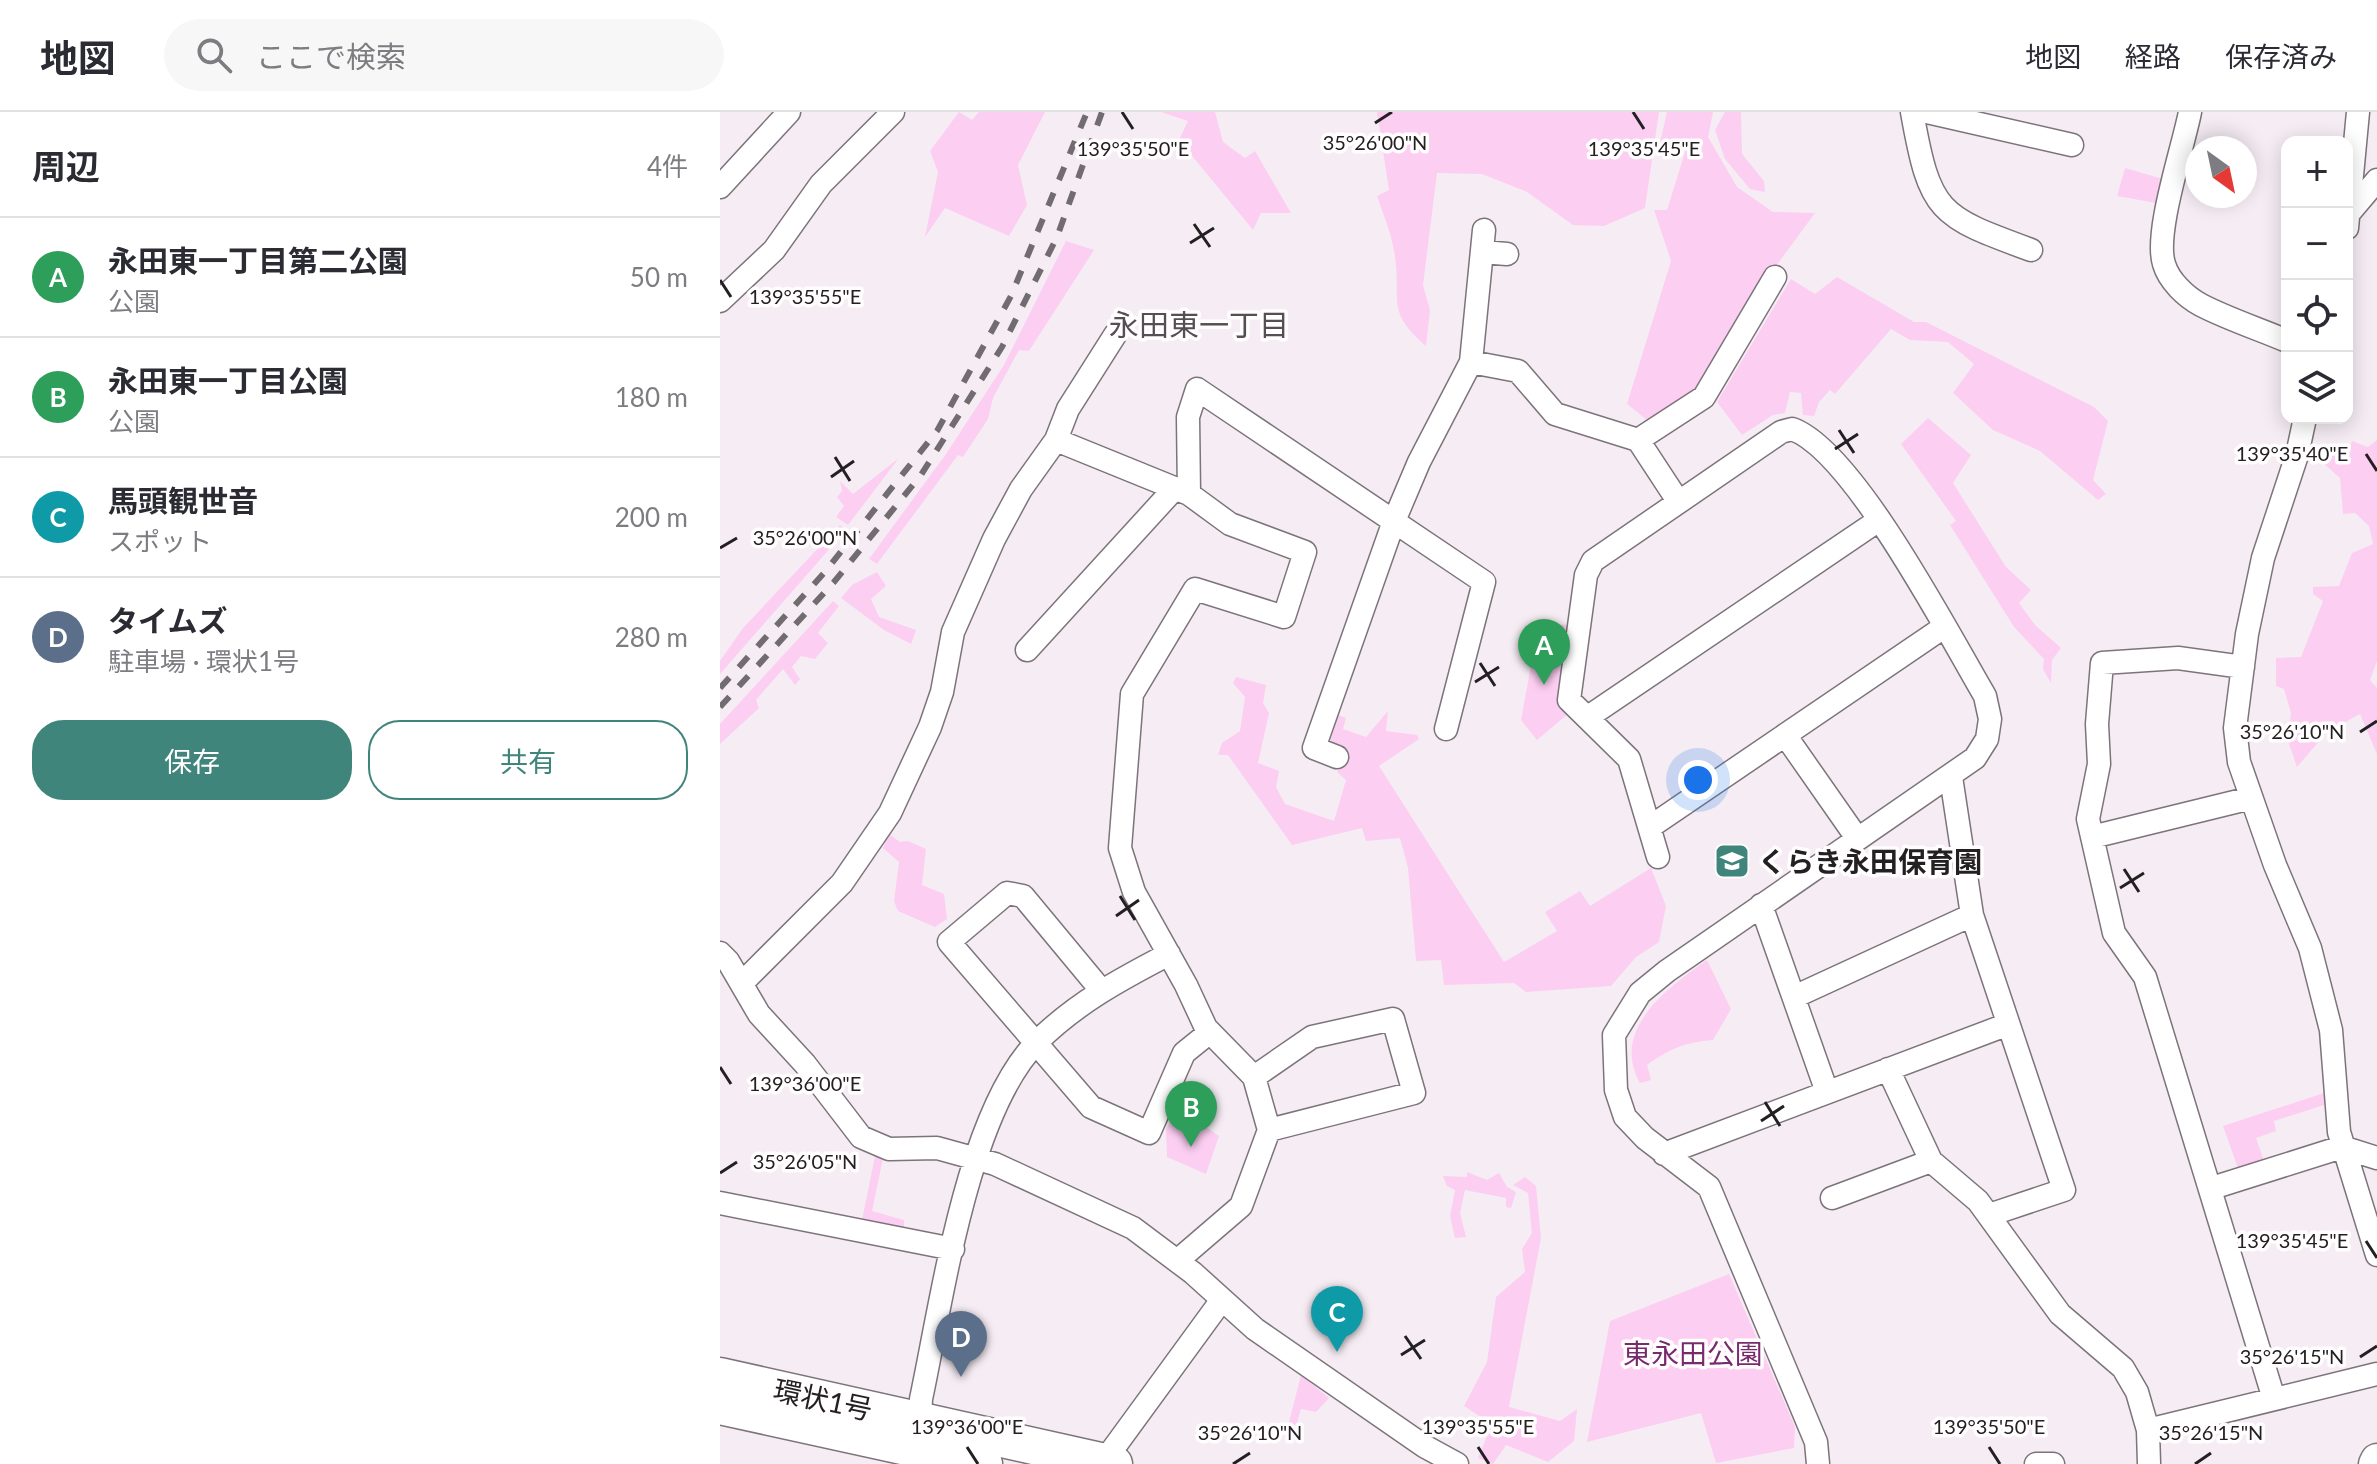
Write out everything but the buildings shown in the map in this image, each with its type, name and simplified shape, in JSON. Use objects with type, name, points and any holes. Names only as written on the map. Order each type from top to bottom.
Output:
[{"type":"main road","name":"環状1号","points":[[720,1376],[914,1444],[984,1464]]},
{"type":"main road","name":"環状1号","points":[[720,1406],[914,1444],[1106,1463]]},
{"type":"street","points":[[720,187],[789,112]]},
{"type":"street","points":[[1912,112],[1928,179],[1942,209],[1964,226],[2031,250]]},
{"type":"street","points":[[1927,112],[2003,120],[2072,145]]},
{"type":"street","points":[[2190,112],[2166,217],[2161,253],[2165,267],[2175,284],[2199,304],[2281,338]]},
{"type":"street","points":[[2350,208],[2358,112]]},
{"type":"street","points":[[720,301],[774,250],[821,184],[884,115]]},
{"type":"street","points":[[2353,214],[2377,180]]},
{"type":"street","points":[[1337,757],[1314,748],[1394,521],[1419,462],[1471,362],[1483,241],[1507,254]]},
{"type":"street","points":[[1638,440],[1704,397],[1775,277]]},
{"type":"street","points":[[742,983],[842,883],[890,813],[930,727],[942,692],[953,632],[976,579],[1021,489],[1056,440],[1068,409],[1115,335]]},
{"type":"street","points":[[1471,362],[1518,371],[1555,414],[1638,440],[1678,501]]},
{"type":"street","points":[[1027,650],[1182,491],[1188,417],[1197,389],[1484,582],[1446,729]]},
{"type":"street","points":[[2304,424],[2297,455],[2263,558],[2235,728],[2239,762],[2251,798],[2310,948],[2331,1030],[2342,1147],[2377,1255]]},
{"type":"street","points":[[1658,857],[1629,759],[1569,700],[1586,575],[1593,561],[1781,432],[1792,429],[1819,444],[1864,495],[1985,696],[1990,719],[1987,739],[1975,758],[1951,777],[1857,838],[1640,993],[1614,1035],[1616,1090],[1625,1117],[1664,1154],[1683,1169],[1697,1174],[1709,1187],[1816,1442],[1818,1464]]},
{"type":"street","points":[[1056,440],[1182,491],[1230,524],[1305,552],[1284,617],[1195,589],[1132,694],[1120,848],[1134,892],[1210,1032],[1254,1077],[1269,1130],[1241,1206],[1177,1261]]},
{"type":"street","points":[[1588,717],[1879,520]]},
{"type":"street","points":[[1650,827],[1944,627]]},
{"type":"street","points":[[2243,667],[2178,658],[2102,663],[2097,724],[2099,764],[2088,819],[2114,933],[2145,977],[2274,1399]]},
{"type":"street","points":[[1785,735],[1857,838]]},
{"type":"street","points":[[1951,777],[1972,915],[2006,1025],[2064,1190],[1989,1215]]},
{"type":"street","points":[[2092,837],[2251,798]]},
{"type":"street","points":[[1101,990],[1023,896],[1007,893],[949,942],[1091,1107],[1149,1133],[1184,1053],[1210,1032]]},
{"type":"street","points":[[1761,905],[1827,1092]]},
{"type":"street","points":[[1794,997],[1972,915]]},
{"type":"street","points":[[720,953],[759,1014],[805,1064],[861,1137],[889,1149],[937,1148],[995,1164],[1133,1228],[1177,1261],[1221,1301],[1319,1374],[1424,1446],[1457,1464]]},
{"type":"street","points":[[914,1444],[921,1399],[974,1159],[1009,1083],[1035,1043],[1101,990],[1169,954]]},
{"type":"street","points":[[1254,1077],[1312,1037],[1393,1019],[1414,1093],[1269,1130]]},
{"type":"street","points":[[1664,1154],[2006,1025]]},
{"type":"street","points":[[1888,1069],[1931,1161],[1989,1215],[2021,1264],[2060,1314],[2123,1368],[2137,1392],[2148,1430],[2149,1464]]},
{"type":"street","points":[[2212,1188],[2342,1147],[2377,1158]]},
{"type":"street","points":[[1832,1198],[1931,1161]]},
{"type":"street","points":[[720,1203],[953,1249]]},
{"type":"street","points":[[1106,1463],[1221,1301]]},
{"type":"street","points":[[2148,1430],[2377,1374]]},
{"type":"street","points":[[2036,1464],[2053,1464]]},
{"type":"green space","points":[[959,112],[972,120],[979,112],[1045,112],[1018,165],[1027,205],[1009,236],[945,208],[925,237],[938,172],[930,151]]},
{"type":"green space","points":[[1161,112],[1215,112],[1223,142],[1245,158],[1255,151],[1291,213],[1261,213],[1253,230],[1179,140],[1188,121]]},
{"type":"green space","points":[[1377,112],[1659,112],[1645,208],[1604,226],[1573,225],[1527,192],[1482,174],[1437,173],[1423,285],[1430,310],[1426,346],[1399,312],[1393,244],[1377,196],[1389,190]]},
{"type":"green space","points":[[1667,112],[1713,112],[1708,137],[1737,187],[1773,212],[1815,213],[1776,266],[1699,395],[1647,420],[1627,404],[1671,261],[1654,210],[1667,210],[1686,149],[1660,143]]},
{"type":"green space","points":[[1725,112],[1741,112],[1742,154],[1764,181],[1765,192],[1750,189],[1725,159],[1715,130]]},
{"type":"green space","points":[[2125,168],[2163,179],[2156,203],[2117,196]]},
{"type":"green space","points":[[1066,241],[1094,250],[1029,351],[1019,350],[993,398],[988,419],[963,457],[958,455],[877,564],[869,559],[946,454],[1004,365]]},
{"type":"green space","points":[[1837,277],[1914,322],[1926,322],[2094,407],[2108,421],[2093,480],[2106,494],[2098,500],[2040,451],[1993,430],[1953,393],[1974,364],[1948,342],[1910,340],[1891,329],[1835,394],[1830,390],[1819,402],[1814,416],[1803,415],[1801,393],[1790,392],[1785,413],[1773,415],[1742,435],[1717,402],[1791,279],[1815,294]]},
{"type":"green space","points":[[1928,418],[1971,455],[1953,483],[2006,567],[2031,590],[2019,603],[2035,625],[2061,648],[2052,660],[2051,683],[2043,669],[2044,659],[2014,627],[1950,525],[1956,521],[1901,444]]},
{"type":"green space","points":[[2377,440],[2377,661],[2370,680],[2377,688],[2377,754],[2360,714],[2327,732],[2297,767],[2288,741],[2291,713],[2284,689],[2276,686],[2276,658],[2301,657],[2323,601],[2313,594],[2313,587],[2339,586],[2352,553],[2373,544],[2369,526],[2355,513],[2343,514],[2340,478],[2321,461],[2324,452],[2347,456],[2352,441],[2368,447]]},
{"type":"green space","points":[[899,458],[848,525],[836,517],[844,506],[837,497],[842,491],[840,481],[853,494]]},
{"type":"green space","points":[[840,525],[846,530],[720,674],[720,661],[743,628]]},
{"type":"green space","points":[[877,572],[886,586],[871,599],[879,617],[916,630],[911,644],[884,630],[841,598],[852,585]]},
{"type":"green space","points":[[833,601],[839,606],[818,633],[828,643],[815,659],[801,656],[792,667],[800,679],[795,685],[783,669],[756,700],[759,708],[720,744],[720,724]]},
{"type":"green space","points":[[1539,622],[1567,625],[1558,705],[1568,714],[1537,740],[1521,720]]},
{"type":"green space","points":[[1236,677],[1266,685],[1263,703],[1269,713],[1258,763],[1279,771],[1276,787],[1285,804],[1334,821],[1346,780],[1337,772],[1347,754],[1329,746],[1338,715],[1346,718],[1343,729],[1366,737],[1388,711],[1386,731],[1417,735],[1419,739],[1379,766],[1504,962],[1557,931],[1545,912],[1580,891],[1590,906],[1651,868],[1666,906],[1659,942],[1636,957],[1611,986],[1526,992],[1514,983],[1444,985],[1441,960],[1416,961],[1408,868],[1400,838],[1366,841],[1362,828],[1292,845],[1228,755],[1218,755],[1222,743],[1240,731],[1245,697],[1233,683]]},
{"type":"green space","points":[[889,834],[900,842],[908,841],[926,849],[922,885],[944,894],[947,919],[935,927],[898,911],[894,901],[899,862],[883,848]]},
{"type":"green space","points":[[1707,960],[1731,1009],[1713,1040],[1694,1042],[1663,1055],[1647,1065],[1651,1080],[1640,1083],[1633,1064],[1632,1045],[1637,1028],[1660,997]]},
{"type":"green space","points":[[2324,1093],[2327,1104],[2274,1121],[2276,1131],[2256,1138],[2265,1164],[2239,1171],[2223,1126]]},
{"type":"green space","points":[[1179,1108],[1219,1136],[1206,1174],[1167,1157],[1166,1129]]},
{"type":"green space","points":[[875,1156],[883,1158],[872,1211],[904,1220],[904,1231],[862,1220]]},
{"type":"green space","points":[[1467,1172],[1487,1180],[1499,1173],[1507,1187],[1516,1192],[1511,1208],[1506,1207],[1506,1198],[1465,1190],[1460,1213],[1466,1237],[1455,1238],[1450,1216],[1455,1190],[1447,1186],[1443,1176],[1467,1177]]},
{"type":"green space","points":[[1525,1177],[1536,1186],[1541,1238],[1509,1407],[1560,1421],[1577,1409],[1574,1441],[1548,1462],[1506,1445],[1493,1464],[1478,1458],[1492,1424],[1464,1406],[1487,1362],[1496,1297],[1525,1272],[1522,1249],[1532,1233],[1528,1193],[1513,1185]]},
{"type":"green space","name":"東永田公園","points":[[1729,1274],[1795,1427],[1794,1448],[1716,1463],[1701,1413],[1587,1442],[1610,1321]]},
{"type":"green space","points":[[1301,1375],[1329,1398],[1316,1412],[1301,1409],[1292,1440],[1285,1438]]},
{"type":"railway","points":[[720,688],[824,573],[937,431],[1011,296],[1087,112]]},
{"type":"railway","points":[[720,707],[834,582],[921,475],[1002,347],[1057,237],[1102,112]]},
{"type":"place","name":"永田東一丁目第二公園","points":[[1544,685]]},
{"type":"place","name":"くらき永田保育園","points":[[1732,861]]},
{"type":"place","name":"永田東一丁目公園","points":[[1191,1147]]},
{"type":"place","name":"馬頭観世音","points":[[1337,1352]]},
{"type":"place","name":"タイムズ","points":[[961,1377]]},
{"type":"district","name":"永田東一丁目","points":[[1199,324]]}]
